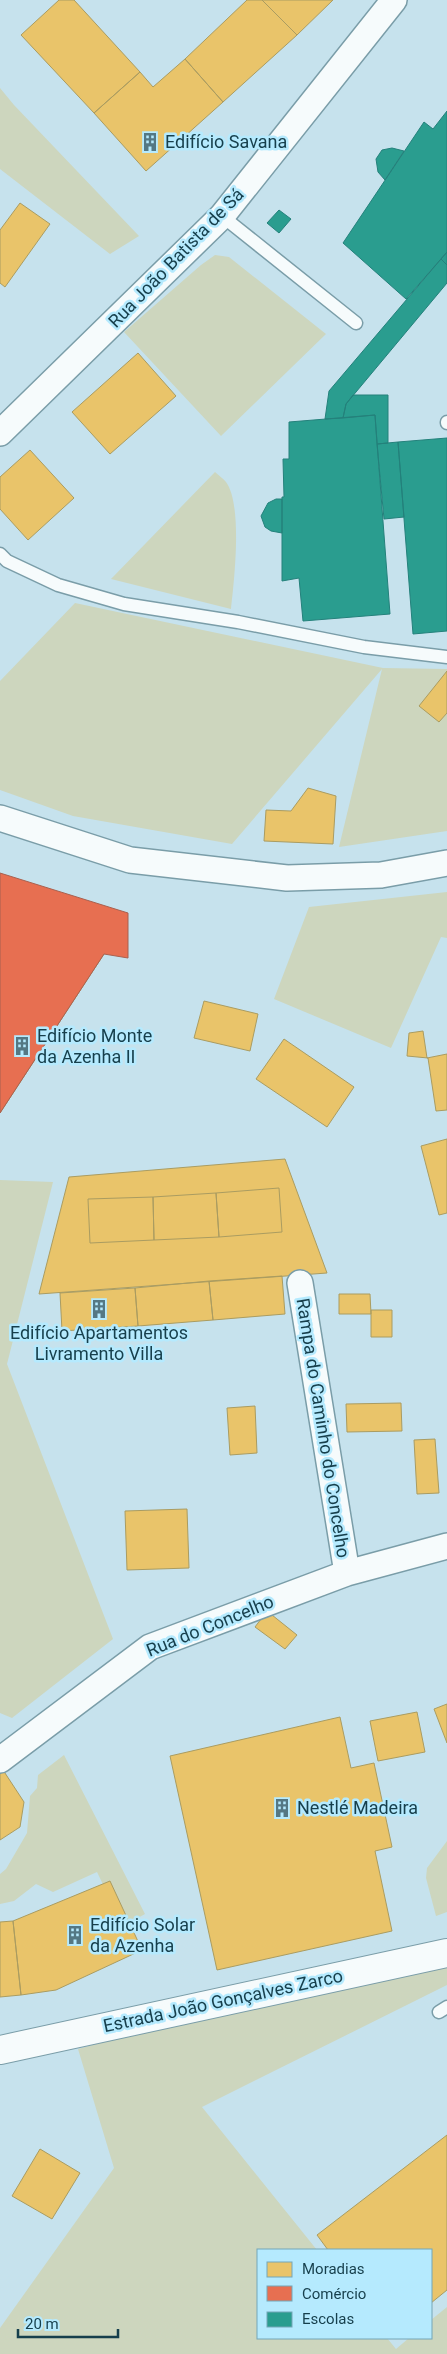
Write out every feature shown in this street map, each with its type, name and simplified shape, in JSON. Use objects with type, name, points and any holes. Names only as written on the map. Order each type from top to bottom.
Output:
[{"type":"street","name":"Rua João Batista de Sá","points":[[0,433],[222,216],[394,0]]},
{"type":"street","points":[[0,818],[130,860],[287,878],[381,875],[447,863]]},
{"type":"street","name":"Rampa do Caminho do Concelho","points":[[300,1283],[347,1573]]},
{"type":"street","name":"Rua do Concelho","points":[[0,1760],[150,1647],[347,1573],[447,1546]]},
{"type":"street","name":"Estrada João Gonçalves Zarco","points":[[0,2050],[447,1952]]},
{"type":"lane","points":[[222,216],[356,323]]},
{"type":"lane","points":[[0,554],[7,561],[58,585],[124,604],[238,622],[364,647],[447,657]]},
{"type":"green space","points":[[0,88],[139,236],[110,254],[0,169]]},
{"type":"green space","points":[[215,255],[229,257],[326,334],[221,436],[124,332]]},
{"type":"green space","points":[[215,472],[226,482],[231,493],[236,525],[231,609],[111,579]]},
{"type":"green space","points":[[75,603],[383,668],[447,669],[447,831],[339,847],[382,669],[232,844],[73,816],[0,790],[0,681]]},
{"type":"green space","points":[[447,892],[447,938],[441,937],[391,1048],[274,999],[309,907]]},
{"type":"green space","points":[[0,1180],[53,1182],[7,1364],[113,1639],[12,1718],[0,1713]]},
{"type":"green space","points":[[64,1755],[145,1914],[123,1926],[97,1872],[53,1892],[36,1884],[14,1901],[0,1904],[0,1874],[6,1869],[27,1833],[30,1796],[37,1788],[38,1775]]},
{"type":"green space","points":[[447,1841],[447,1912],[436,1916],[426,1878],[427,1868]]},
{"type":"green space","points":[[447,1965],[447,1985],[202,2107],[316,2249],[257,2249],[257,2339],[388,2339],[396,2349],[408,2339],[432,2339],[432,2319],[447,2307],[447,2354],[0,2354],[0,2328],[114,2168],[78,2049],[136,2033]]},
{"type":"building: Moradias","points":[[59,0],[74,0],[140,72],[94,113],[21,35]]},
{"type":"building: Moradias","name":"Edifício Savana","points":[[247,0],[262,0],[297,35],[223,102],[185,59]]},
{"type":"building: Moradias","points":[[262,0],[333,0],[297,35]]},
{"type":"building: Moradias","name":"Edifício Savana","points":[[185,59],[223,102],[146,171],[94,113],[140,72],[153,87]]},
{"type":"building: Moradias","points":[[20,203],[50,224],[5,287],[0,283],[0,230]]},
{"type":"building: Moradias","points":[[138,353],[176,396],[110,454],[72,412]]},
{"type":"building: Moradias","points":[[30,450],[74,498],[28,540],[0,509],[0,477]]},
{"type":"building: Moradias","points":[[447,671],[447,713],[439,722],[419,706]]},
{"type":"building: Moradias","points":[[308,788],[336,796],[333,844],[264,841],[266,810],[291,811]]},
{"type":"building: Moradias","name":"Edifício Monte da Azenha II","points":[[39,903],[99,931],[104,954],[0,1113],[0,979]]},
{"type":"building: Moradias","points":[[204,1001],[258,1014],[250,1051],[194,1038]]},
{"type":"building: Moradias","points":[[423,1031],[427,1058],[407,1056],[409,1033]]},
{"type":"building: Moradias","points":[[284,1039],[354,1087],[327,1127],[256,1079]]},
{"type":"building: Moradias","points":[[447,1054],[447,1110],[436,1111],[427,1058]]},
{"type":"building: Moradias","points":[[447,1139],[447,1213],[439,1215],[421,1146]]},
{"type":"building: Moradias","points":[[285,1159],[327,1273],[39,1294],[69,1177]]},
{"type":"building: Moradias","points":[[279,1188],[282,1232],[219,1237],[216,1193]]},
{"type":"building: Moradias","points":[[216,1193],[219,1237],[154,1240],[153,1197]]},
{"type":"building: Moradias","points":[[153,1197],[154,1240],[90,1243],[88,1199]]},
{"type":"building: Moradias","name":"Edifício Apartamentos Livramento Villa","points":[[282,1276],[285,1314],[213,1320],[209,1281]]},
{"type":"building: Moradias","name":"Edifício Apartamentos Livramento Villa","points":[[209,1281],[213,1320],[138,1326],[135,1288]]},
{"type":"building: Moradias","name":"Edifício Apartamentos Livramento Villa","points":[[135,1288],[138,1326],[62,1331],[60,1293]]},
{"type":"building: Moradias","points":[[339,1294],[370,1294],[371,1314],[339,1314]]},
{"type":"building: Moradias","points":[[371,1310],[392,1310],[392,1337],[371,1337]]},
{"type":"building: Moradias","points":[[401,1403],[402,1431],[347,1432],[346,1404]]},
{"type":"building: Moradias","points":[[255,1406],[257,1453],[230,1455],[227,1408]]},
{"type":"building: Moradias","points":[[435,1439],[439,1493],[417,1494],[414,1440]]},
{"type":"building: Moradias","points":[[187,1509],[189,1568],[127,1570],[125,1511]]},
{"type":"building: Moradias","points":[[267,1611],[297,1635],[285,1649],[255,1627]]},
{"type":"building: Moradias","points":[[447,1704],[447,1743],[434,1709]]},
{"type":"building: Moradias","points":[[417,1712],[425,1752],[378,1761],[370,1721]]},
{"type":"building: Moradias","name":"Nestlé Madeira","points":[[340,1717],[351,1768],[374,1763],[392,1847],[375,1851],[392,1931],[217,1970],[170,1756]]},
{"type":"building: Moradias","points":[[3,1770],[24,1802],[20,1827],[0,1840],[0,1772]]},
{"type":"building: Moradias","name":"Edifício Solar da Azenha","points":[[110,1881],[142,1950],[56,1990],[21,1995],[13,1921]]},
{"type":"building: Moradias","points":[[13,1921],[21,1995],[0,1997],[0,1922]]},
{"type":"building: Moradias","points":[[447,2135],[447,2290],[432,2302],[432,2249],[327,2249],[317,2235]]},
{"type":"building: Moradias","points":[[40,2149],[80,2173],[52,2219],[12,2196]]},
{"type":"building: Comércio","name":"Edifício Monte da Azenha II","points":[[0,873],[128,913],[128,958],[104,954],[0,1113]]},
{"type":"building: Escolas","points":[[447,111],[447,252],[406,299],[343,243],[424,122],[433,129]]},
{"type":"building: Escolas","points":[[392,148],[404,151],[385,180],[378,172],[376,159],[382,150]]},
{"type":"building: Escolas","points":[[279,210],[291,219],[279,233],[267,223]]},
{"type":"building: Escolas","points":[[447,252],[447,265],[441,259]]},
{"type":"building: Escolas","points":[[441,259],[447,265],[447,283],[346,404],[343,418],[325,419],[329,391]]},
{"type":"building: Escolas","points":[[353,395],[388,395],[388,443],[377,444],[375,415],[343,418],[346,404]]},
{"type":"building: Escolas","points":[[375,415],[390,614],[303,621],[299,578],[282,581],[283,459],[289,459],[289,422]]},
{"type":"building: Escolas","points":[[447,438],[447,631],[413,634],[398,442]]},
{"type":"building: Escolas","points":[[398,442],[404,517],[384,519],[377,444]]},
{"type":"building: Escolas","points":[[276,499],[282,499],[282,533],[271,531],[265,527],[261,516],[268,503]]},
{"type":"place","name":"Edifício Savana","points":[[150,142]]},
{"type":"place","name":"Edifício Monte da Azenha II","points":[[22,1046]]},
{"type":"place","name":"Edifício Apartamentos Livramento Villa","points":[[99,1309]]},
{"type":"place","name":"Nestlé Madeira","points":[[282,1808]]},
{"type":"place","name":"Edifício Solar da Azenha","points":[[75,1935]]}]
